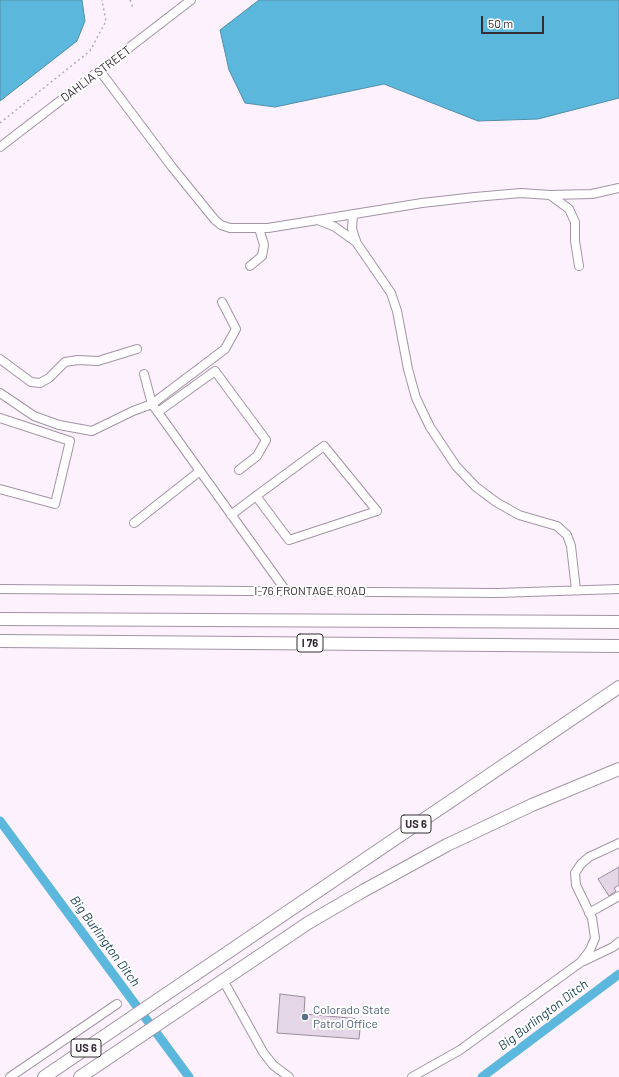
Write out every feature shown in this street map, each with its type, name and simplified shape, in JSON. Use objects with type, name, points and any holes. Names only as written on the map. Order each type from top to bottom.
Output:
[{"type":"highway","name":"I 76","points":[[0,618],[619,622]]},
{"type":"highway","name":"I 76","points":[[0,641],[619,646]]},
{"type":"highway","name":"US 6","points":[[44,1077],[619,687]]},
{"type":"highway","name":"US 6","points":[[80,1077],[308,923],[440,849],[532,805],[619,769]]},
{"type":"highway","points":[[213,962],[223,980]]},
{"type":"street","name":"DAHLIA STREET","points":[[0,147],[191,0]]},
{"type":"street","points":[[100,71],[215,220],[230,228],[260,228],[475,197],[521,193],[550,195],[592,194],[619,188]]},
{"type":"street","points":[[550,195],[569,209],[575,222],[575,241],[579,266]]},
{"type":"street","points":[[353,214],[352,229],[356,242],[391,293],[397,311],[408,369],[416,398],[430,426],[456,466],[486,495],[519,515],[557,526],[567,535],[572,546],[576,590]]},
{"type":"street","points":[[318,220],[335,226],[356,242]]},
{"type":"street","points":[[250,266],[262,256],[264,245],[260,228]]},
{"type":"street","points":[[0,393],[34,416],[92,431],[133,410],[152,404],[225,349],[236,329],[222,302]]},
{"type":"street","points":[[0,359],[31,382],[40,383],[49,378],[65,362],[78,360],[98,361],[137,348]]},
{"type":"street","points":[[158,412],[215,370],[266,440],[257,456],[239,470]]},
{"type":"street","points":[[144,374],[152,404],[286,591]]},
{"type":"street","points":[[0,418],[70,441]]},
{"type":"street","points":[[0,489],[55,504],[72,427]]},
{"type":"street","points":[[232,515],[256,496],[324,446],[377,511],[289,540],[256,496]]},
{"type":"street","points":[[134,523],[200,471]]},
{"type":"street","name":"I-76 FRONTAGE ROAD","points":[[0,589],[498,593],[619,589]]},
{"type":"street","points":[[582,962],[590,950],[595,938],[594,927],[576,884],[575,873],[581,864],[589,857],[619,843]]},
{"type":"street","points":[[589,914],[619,896]]},
{"type":"street","points":[[412,1077],[460,1050],[582,962],[614,947],[619,942]]},
{"type":"street","points":[[223,980],[263,1052],[273,1065],[289,1077]]},
{"type":"street","points":[[10,1077],[117,1004]]},
{"type":"path","points":[[0,124],[90,51],[106,21],[102,0]]},
{"type":"path","points":[[130,0],[133,8]]},
{"type":"water","points":[[0,0],[82,0],[85,21],[77,41],[0,101]]},
{"type":"water","points":[[259,0],[619,0],[619,98],[538,119],[478,121],[384,84],[275,107],[245,103],[229,70],[220,30]]},
{"type":"building","points":[[619,867],[619,885],[614,888],[616,891],[609,896],[598,879]]},
{"type":"building","name":"Colorado State Patrol Office","points":[[280,994],[305,997],[304,1014],[361,1019],[359,1039],[277,1033]]},
{"type":"waterway","name":"Big Burlington Ditch","points":[[0,821],[189,1077]]},
{"type":"waterway","name":"Big Burlington Ditch","points":[[482,1077],[619,974]]},
{"type":"place","name":"Colorado State Patrol Office","points":[[305,1017]]}]
